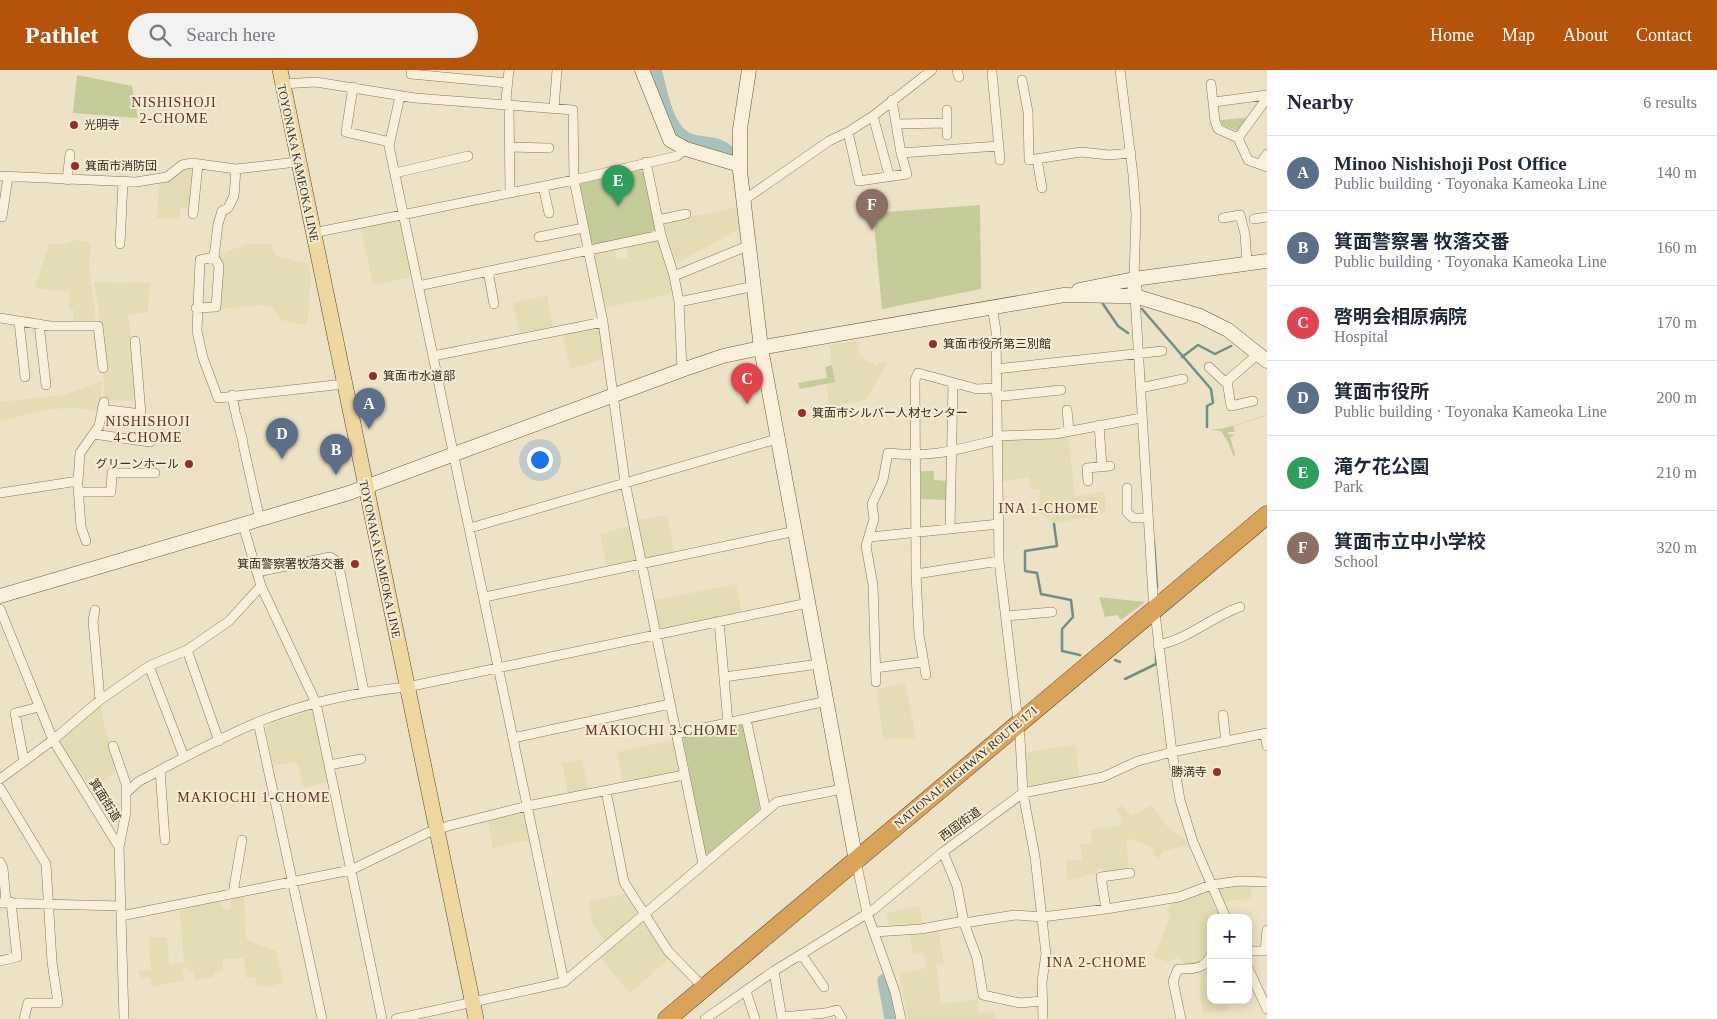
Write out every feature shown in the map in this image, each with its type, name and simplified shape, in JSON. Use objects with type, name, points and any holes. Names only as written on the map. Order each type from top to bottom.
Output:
[{"type":"highway","name":"NATIONAL HIGHWAY ROUTE 171","points":[[667,1019],[1018,722],[1267,515]]},
{"type":"main road","name":"TOYONAKA KAMEOKA LINE","points":[[281,77],[297,162],[476,1019]]},
{"type":"street","points":[[411,70],[411,74],[508,83]]},
{"type":"street","points":[[509,70],[506,99],[509,107],[510,193]]},
{"type":"street","points":[[554,108],[557,70]]},
{"type":"street","points":[[642,70],[670,140],[686,149],[740,165]]},
{"type":"street","points":[[749,70],[740,128],[740,165],[761,348],[780,438],[819,664],[867,913],[895,992],[901,1019]]},
{"type":"street","points":[[744,200],[830,141],[873,116],[932,70]]},
{"type":"street","points":[[1120,70],[1131,153],[1136,215],[1134,279],[1141,418],[1158,645],[1180,800],[1194,842],[1223,914]]},
{"type":"street","points":[[992,72],[1000,160]]},
{"type":"street","points":[[281,77],[400,96],[509,107],[573,110],[574,180],[603,322],[625,482],[703,864]]},
{"type":"street","points":[[1022,80],[1028,112],[1029,160],[1081,152],[1109,155],[1131,153]]},
{"type":"street","points":[[1211,84],[1215,121],[1218,129],[1238,138],[1248,160],[1263,165],[1267,154]]},
{"type":"street","points":[[353,87],[346,132],[390,142]]},
{"type":"street","points":[[400,96],[390,142],[395,173],[564,982]]},
{"type":"street","points":[[1214,102],[1267,97]]},
{"type":"street","points":[[1238,138],[1267,97]]},
{"type":"street","points":[[848,132],[859,180],[907,174],[901,153],[892,100]]},
{"type":"street","points":[[946,110],[947,135]]},
{"type":"street","points":[[873,116],[889,175]]},
{"type":"street","points":[[897,124],[947,123]]},
{"type":"street","points":[[901,153],[998,146]]},
{"type":"street","points":[[509,147],[549,148]]},
{"type":"street","points":[[313,233],[574,180],[677,156],[686,149]]},
{"type":"street","points":[[67,180],[70,154]]},
{"type":"street","points":[[395,173],[468,156]]},
{"type":"street","points":[[1037,159],[1042,188]]},
{"type":"street","points":[[2,217],[4,176],[123,182],[154,180],[167,177],[182,166],[198,164],[236,169],[297,162]]},
{"type":"street","points":[[646,162],[661,235],[674,276],[679,302],[682,370]]},
{"type":"street","points":[[193,214],[198,164]]},
{"type":"street","points":[[196,308],[216,307],[219,266],[214,257],[218,224],[222,212],[228,208],[234,196],[236,169]]},
{"type":"street","points":[[120,244],[123,182]]},
{"type":"street","points":[[543,186],[549,213]]},
{"type":"street","points":[[658,220],[686,214]]},
{"type":"street","points":[[1223,218],[1240,215],[1245,234],[1247,263]]},
{"type":"street","points":[[1254,219],[1267,217]]},
{"type":"street","points":[[539,237],[583,228]]},
{"type":"street","points":[[418,286],[661,235]]},
{"type":"street","points":[[674,276],[750,245]]},
{"type":"street","points":[[214,257],[200,260],[196,308],[197,332],[203,358],[218,398],[344,384]]},
{"type":"street","points":[[0,596],[366,487],[722,356],[992,306],[1064,295],[1102,284],[1267,261]]},
{"type":"street","points":[[488,271],[494,304]]},
{"type":"street","points":[[679,302],[755,286]]},
{"type":"street","points":[[1064,295],[1135,296],[1200,316],[1228,330],[1263,357],[1224,383]]},
{"type":"street","points":[[992,306],[996,331],[999,560],[1018,722],[1023,793],[1034,850],[1046,954],[1042,1001],[1044,1019]]},
{"type":"street","points":[[0,318],[39,324],[98,326],[102,368]]},
{"type":"street","points":[[19,321],[25,377]]},
{"type":"street","points":[[433,356],[603,322]]},
{"type":"street","points":[[39,324],[46,385]]},
{"type":"street","points":[[86,541],[81,527],[78,481],[80,453],[99,426],[103,405],[141,414],[135,341]]},
{"type":"street","points":[[996,369],[1162,351]]},
{"type":"street","points":[[1210,370],[1224,383],[1232,408],[1253,401]]},
{"type":"street","points":[[926,676],[922,662],[916,574],[917,456],[915,380],[918,373],[976,389],[996,391],[1004,396],[1061,390]]},
{"type":"street","points":[[1140,388],[1183,379]]},
{"type":"street","points":[[950,528],[953,383]]},
{"type":"street","points":[[232,395],[260,520]]},
{"type":"street","points":[[1067,410],[1069,430]]},
{"type":"street","points":[[876,682],[873,585],[866,546],[874,519],[872,504],[883,480],[888,453],[917,456],[953,451],[997,438],[1055,434],[1141,418]]},
{"type":"street","points":[[1088,481],[1087,468],[1106,466],[1098,425]]},
{"type":"street","points":[[93,434],[150,442]]},
{"type":"street","points":[[470,528],[780,438]]},
{"type":"street","points":[[79,492],[111,492],[112,473],[155,473]]},
{"type":"street","points":[[0,493],[78,481]]},
{"type":"street","points":[[1127,488],[1127,512],[1133,518],[1148,518]]},
{"type":"street","points":[[870,537],[999,524]]},
{"type":"street","points":[[243,525],[261,586],[316,703],[382,1019]]},
{"type":"street","points":[[485,597],[796,531]]},
{"type":"street","points":[[256,572],[330,557],[338,562],[364,692]]},
{"type":"street","points":[[916,574],[999,560]]},
{"type":"street","points":[[0,779],[53,740],[100,700],[150,666],[187,650],[229,620],[261,586]]},
{"type":"street","points":[[126,793],[138,782],[218,740],[258,722],[316,703],[364,692],[407,687],[808,603]]},
{"type":"street","points":[[1158,645],[1190,634],[1226,612],[1240,607]]},
{"type":"street","name":"箕面街道","points":[[0,609],[53,740],[119,848],[124,1019]]},
{"type":"street","points":[[95,610],[93,621],[100,700]]},
{"type":"street","points":[[1006,616],[1052,612]]},
{"type":"street","points":[[719,621],[728,723]]},
{"type":"street","points":[[187,650],[218,740]]},
{"type":"street","points":[[875,668],[922,662]]},
{"type":"street","points":[[724,677],[819,664]]},
{"type":"street","points":[[150,666],[184,757]]},
{"type":"street","points":[[676,734],[827,702]]},
{"type":"street","points":[[513,738],[670,704]]},
{"type":"street","points":[[24,761],[14,713],[39,707]]},
{"type":"street","points":[[1224,715],[1226,742]]},
{"type":"street","points":[[746,719],[766,810]]},
{"type":"street","points":[[258,722],[322,1019]]},
{"type":"street","points":[[1266,734],[1267,746]]},
{"type":"street","name":"西国街道","points":[[706,1019],[774,971],[867,913],[943,852],[1023,793],[1103,777],[1138,761],[1172,752],[1266,734]]},
{"type":"street","points":[[113,746],[126,784],[126,812],[119,848]]},
{"type":"street","points":[[329,765],[361,758]]},
{"type":"street","points":[[160,770],[165,840]]},
{"type":"street","points":[[121,916],[351,870],[436,830],[527,806],[684,774]]},
{"type":"street","points":[[0,788],[46,864],[52,962],[58,1004],[28,1003],[24,1019]]},
{"type":"street","points":[[396,1019],[564,982],[777,802],[842,789]]},
{"type":"street","points":[[606,791],[624,882],[668,952],[703,987]]},
{"type":"street","points":[[233,893],[242,840]]},
{"type":"street","points":[[943,852],[957,886],[964,922],[977,958],[983,995],[1020,1003],[1042,1001]]},
{"type":"street","points":[[0,862],[3,868],[6,902],[16,957],[0,961]]},
{"type":"street","points":[[1106,909],[1100,877],[1130,873]]},
{"type":"street","points":[[874,932],[921,929],[1015,915],[1042,917],[1106,909],[1179,897],[1211,885],[1239,881],[1267,882]]},
{"type":"street","points":[[6,902],[121,906]]},
{"type":"street","points":[[1252,950],[1266,951],[1267,930]]},
{"type":"street","points":[[802,955],[824,987]]},
{"type":"street","points":[[1182,1019],[1173,981],[1178,970],[1198,969],[1209,959]]},
{"type":"street","points":[[774,971],[782,1018],[825,1014],[838,1010],[842,1019]]},
{"type":"street","points":[[1252,977],[1267,1009]]},
{"type":"street","points":[[746,991],[755,1019]]},
{"type":"shaded area","points":[[196,165],[191,209],[180,208],[179,219],[157,218],[159,182],[170,180],[181,168]]},
{"type":"shaded area","points":[[738,207],[741,228],[675,264],[664,222]]},
{"type":"shaded area","points":[[396,220],[401,223],[412,277],[373,285],[361,228]]},
{"type":"shaded area","points":[[75,240],[91,243],[89,265],[96,321],[73,322],[74,310],[69,309],[69,292],[35,288],[49,244],[66,244]]},
{"type":"shaded area","points":[[655,240],[660,243],[674,293],[605,308],[594,256],[596,253],[615,249],[617,260],[628,257],[626,247]]},
{"type":"shaded area","points":[[246,244],[271,244],[276,256],[308,264],[311,277],[307,325],[281,320],[272,307],[262,305],[219,309],[218,255]]},
{"type":"shaded area","points":[[93,282],[150,283],[148,312],[128,315],[137,401],[105,400],[98,304]]},
{"type":"shaded area","points":[[547,295],[553,326],[520,333],[513,303]]},
{"type":"shaded area","points":[[595,326],[600,329],[603,359],[570,369],[563,333]]},
{"type":"shaded area","points":[[856,341],[859,353],[867,361],[877,366],[880,362],[887,364],[866,400],[830,407],[826,384],[835,382],[829,345]]},
{"type":"shaded area","points":[[102,381],[100,411],[72,408],[49,409],[0,421],[0,402],[64,395]]},
{"type":"shaded area","points":[[1068,434],[1075,497],[1104,491],[1106,513],[1057,523],[1051,522],[1039,512],[1040,490],[1029,489],[1029,477],[1001,482],[1000,439]]},
{"type":"shaded area","points":[[667,515],[674,552],[648,559],[645,556],[638,520]]},
{"type":"shaded area","points":[[629,526],[635,557],[633,562],[607,567],[600,534]]},
{"type":"shaded area","points":[[736,584],[742,613],[663,630],[660,627],[654,600]]},
{"type":"shaded area","points":[[905,682],[916,739],[883,739],[877,690]]},
{"type":"shaded area","points":[[100,702],[106,733],[119,769],[92,790],[56,739]]},
{"type":"shaded area","points":[[311,711],[314,713],[328,782],[304,788],[298,762],[273,766],[266,730],[268,725]]},
{"type":"shaded area","points":[[673,740],[679,767],[676,773],[623,784],[617,752]]},
{"type":"shaded area","points":[[1076,745],[1079,777],[1031,786],[1028,783],[1025,752]]},
{"type":"shaded area","points":[[582,759],[588,790],[568,794],[562,763]]},
{"type":"shaded area","points":[[1123,805],[1130,816],[1152,805],[1169,829],[1184,838],[1186,845],[1162,852],[1160,861],[1159,858],[1155,857],[1153,848],[1131,839],[1127,840],[1128,869],[1103,872],[1103,868],[1097,868],[1096,873],[1067,881],[1066,861],[1082,859],[1080,845],[1092,843],[1091,830],[1118,826],[1123,822],[1116,809]]},
{"type":"shaded area","points":[[521,813],[524,816],[530,840],[493,848],[488,820]]},
{"type":"shaded area","points":[[1252,885],[1251,899],[1223,901],[1219,891],[1220,888]]},
{"type":"shaded area","points":[[1207,890],[1217,913],[1207,914],[1207,955],[1204,961],[1188,967],[1178,957],[1168,962],[1153,957],[1171,915],[1166,910],[1174,902]]},
{"type":"shaded area","points":[[244,894],[246,937],[249,941],[276,951],[284,982],[272,986],[258,986],[255,977],[246,978],[244,958],[223,959],[223,971],[213,973],[213,977],[194,980],[193,972],[188,971],[187,967],[183,967],[184,980],[152,987],[150,977],[140,979],[139,971],[151,970],[149,937],[167,937],[169,964],[184,962],[180,911],[184,910],[184,907],[220,898],[222,909],[231,909],[231,896]]},
{"type":"shaded area","points":[[625,894],[637,911],[637,917],[606,942],[593,925],[589,901]]},
{"type":"shaded area","points":[[920,906],[923,926],[889,929],[887,913]]},
{"type":"shaded area","points":[[641,924],[645,925],[669,959],[630,993],[600,958]]},
{"type":"shaded area","points":[[938,927],[944,964],[936,965],[941,1004],[978,999],[979,1012],[994,1011],[996,1019],[908,1019],[899,973],[926,968],[924,953],[913,954],[909,931]]},
{"type":"shaded area","points":[[1207,967],[1207,1004],[1227,1004],[1229,1010],[1204,1014],[1200,993],[1201,974]]},
{"type":"green space","points":[[77,75],[132,86],[138,118],[73,113]]},
{"type":"green space","points":[[1252,117],[1238,131],[1222,125],[1221,120]]},
{"type":"green space","points":[[638,169],[644,173],[657,228],[655,231],[595,245],[591,243],[581,182]]},
{"type":"green space","points":[[980,205],[981,289],[882,309],[873,213]]},
{"type":"green space","points":[[832,365],[835,382],[800,389],[798,383],[827,378],[825,367]]},
{"type":"green space","points":[[1267,415],[1233,426],[1235,432],[1228,432],[1228,434],[1236,435],[1230,437],[1235,454],[1234,457],[1221,431],[1210,430],[1225,428]]},
{"type":"green space","points":[[921,471],[934,471],[934,480],[949,481],[948,500],[921,499]]},
{"type":"green space","points":[[1099,597],[1145,602],[1121,620],[1117,615],[1105,617]]},
{"type":"green space","points":[[742,724],[745,727],[760,806],[758,815],[708,855],[705,852],[683,739],[686,736]]},
{"type":"waterway","points":[[654,70],[662,101],[670,122],[676,131],[684,138],[693,142],[716,146],[729,154]]},
{"type":"waterway","points":[[1103,304],[1118,326],[1128,333]]},
{"type":"waterway","points":[[1142,309],[1211,389],[1213,403],[1207,406],[1207,427]]},
{"type":"waterway","points":[[1182,357],[1198,345],[1215,354],[1231,346]]},
{"type":"waterway","points":[[1054,524],[1057,546],[1025,551],[1025,571],[1037,573],[1041,594],[1071,600],[1073,617],[1062,629],[1062,651],[1080,655]]},
{"type":"waterway","points":[[1154,542],[1157,587]]},
{"type":"waterway","points":[[1125,679],[1156,664],[1156,652]]},
{"type":"waterway","points":[[1115,660],[1120,662]]},
{"type":"waterway","points":[[885,981],[892,1019]]},
{"type":"place","name":"光明寺","points":[[74,125]]},
{"type":"place","name":"箕面市消防団","points":[[75,166]]},
{"type":"place","name":"滝ケ花公園","points":[[618,206]]},
{"type":"place","name":"箕面市立中小学校","points":[[872,230]]},
{"type":"place","name":"箕面市役所第三別館","points":[[933,344]]},
{"type":"place","name":"箕面市水道部","points":[[373,376]]},
{"type":"place","name":"啓明会相原病院","points":[[747,404]]},
{"type":"place","name":"箕面市シルバー人材センター","points":[[802,413]]},
{"type":"place","name":"Minoo Nishishoji Post Office","points":[[369,429]]},
{"type":"place","name":"箕面市役所","points":[[282,459]]},
{"type":"place","name":"グリーンホール","points":[[189,464]]},
{"type":"place","name":"箕面警察署 牧落交番","points":[[336,475]]},
{"type":"place","name":"箕面警察署牧落交番","points":[[355,564]]},
{"type":"place","name":"勝満寺","points":[[1217,772]]},
{"type":"district","name":"NISHISHOJI 2-CHOME","points":[[174,110]]},
{"type":"district","name":"NISHISHOJI 4-CHOME","points":[[148,430]]},
{"type":"district","name":"INA 1-CHOME","points":[[1049,508]]},
{"type":"district","name":"MAKIOCHI 3-CHOME","points":[[662,730]]},
{"type":"district","name":"MAKIOCHI 1-CHOME","points":[[254,797]]},
{"type":"district","name":"INA 2-CHOME","points":[[1097,962]]}]
